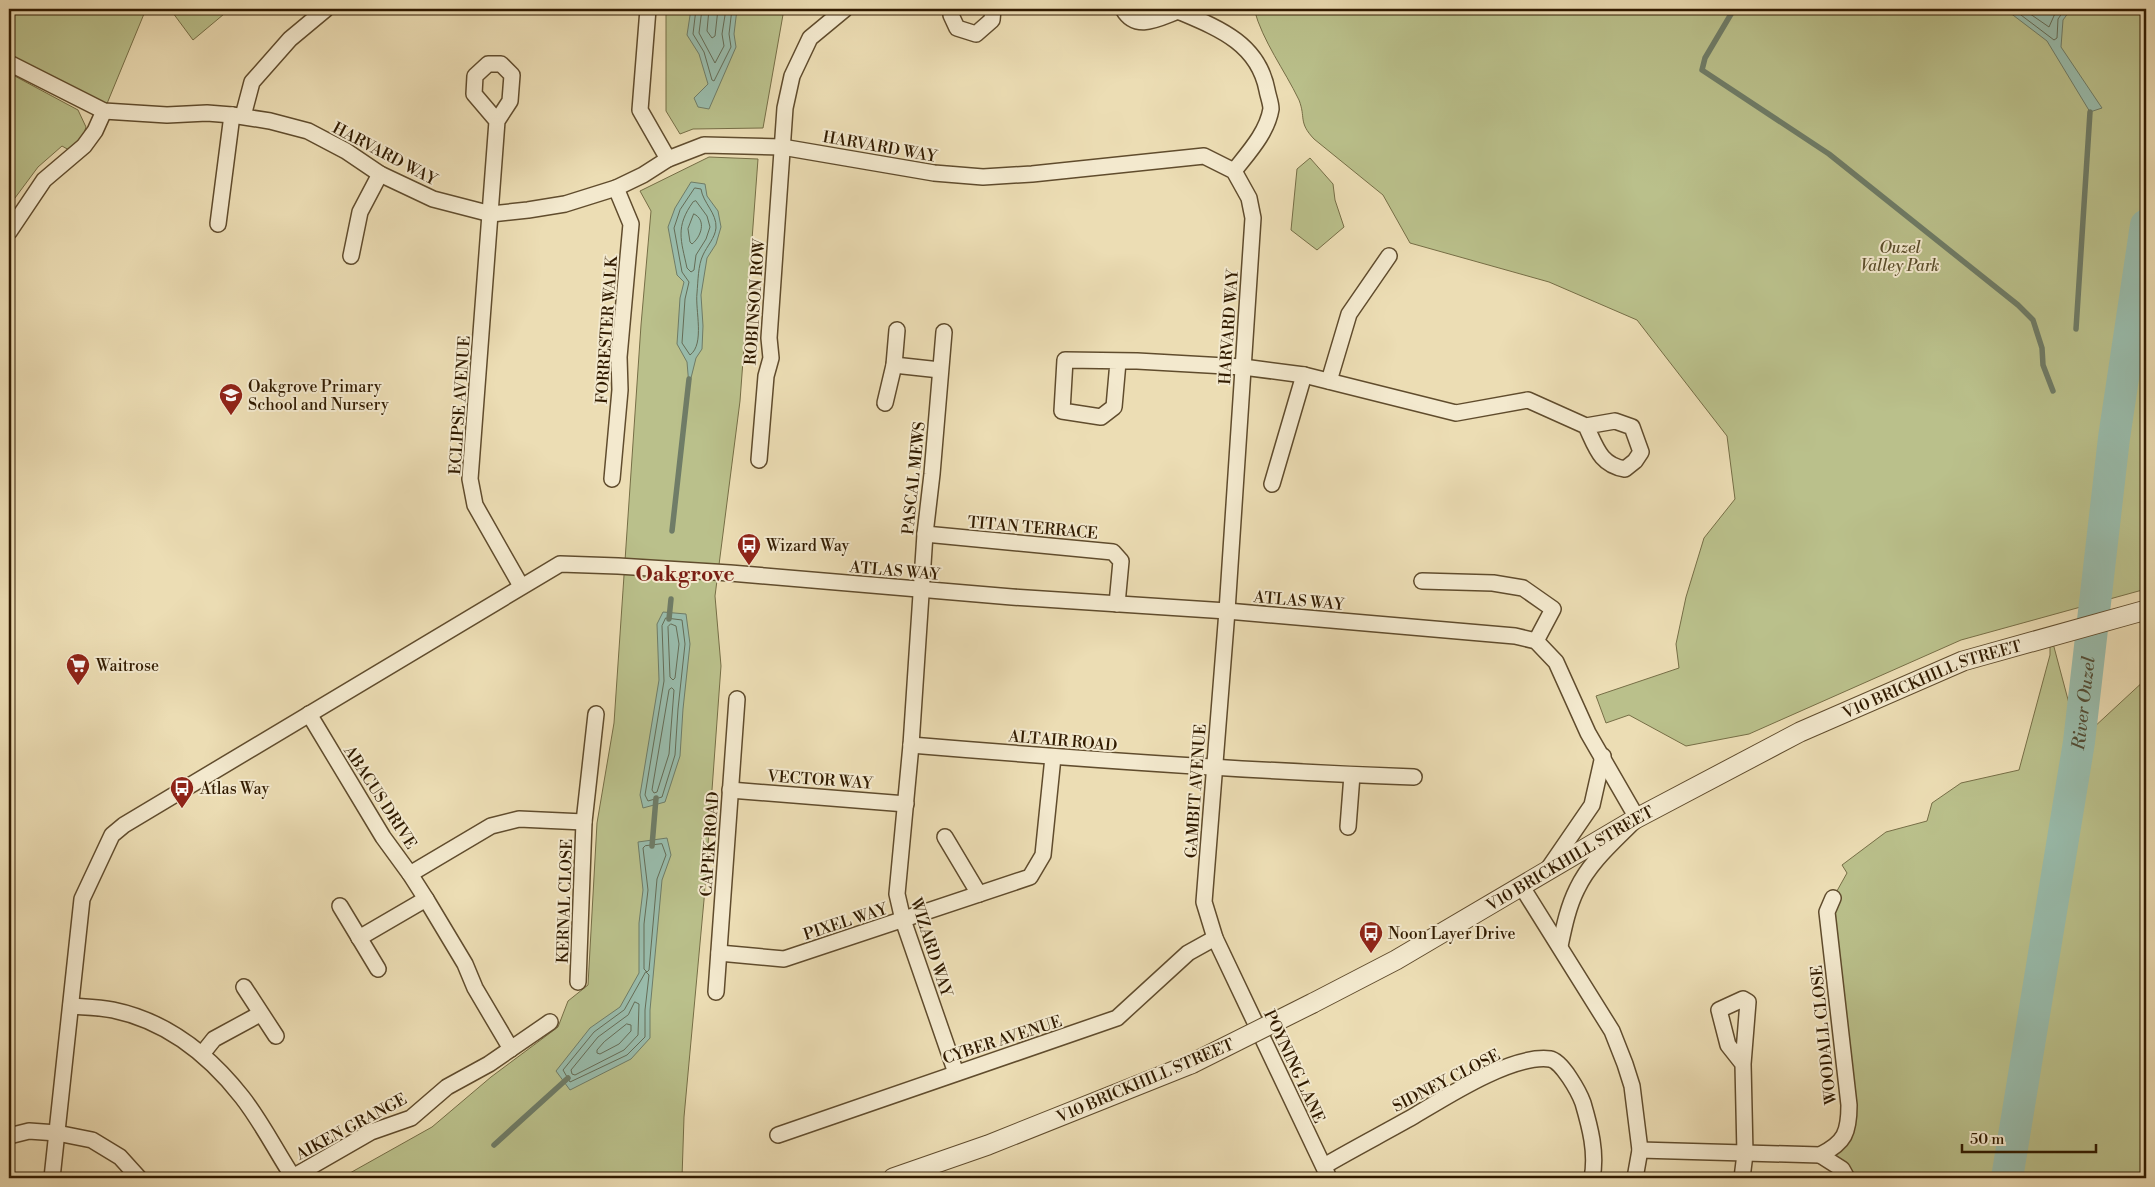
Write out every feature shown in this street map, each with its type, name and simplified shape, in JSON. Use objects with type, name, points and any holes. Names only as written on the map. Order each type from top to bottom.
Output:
[{"type":"street","points":[[218,224],[238,116],[252,82],[290,38],[326,9]]},
{"type":"street","points":[[648,9],[640,110],[668,159]]},
{"type":"street","name":"ROBINSON ROW","points":[[759,460],[766,376],[771,358],[769,338],[784,108],[792,76],[810,38],[844,9]]},
{"type":"street","points":[[951,9],[951,15],[957,28],[976,34],[992,20],[993,9]]},
{"type":"street","points":[[1123,9],[1128,17],[1137,22],[1148,22],[1177,10],[1220,28],[1246,47],[1264,74],[1271,108],[1259,139],[1234,171]]},
{"type":"street","points":[[9,62],[104,111],[95,131],[84,146],[44,180],[9,232]]},
{"type":"street","name":"HARVARD WAY","points":[[104,111],[167,115],[207,113],[238,116],[270,121],[308,131],[346,151],[380,174],[433,199],[491,214],[566,204],[616,188],[643,176],[668,159],[704,145],[782,147],[934,173],[983,177],[1067,171],[1204,156],[1234,171],[1249,198],[1254,218],[1227,611]]},
{"type":"street","name":"ECLIPSE AVENUE","points":[[498,121],[470,479],[474,505],[521,586]]},
{"type":"street","points":[[351,256],[360,212],[380,174]]},
{"type":"street","name":"FORRESTER WALK","points":[[612,479],[620,390],[619,357],[631,224],[616,188]]},
{"type":"street","points":[[1329,381],[1349,314],[1389,256]]},
{"type":"street","points":[[885,403],[894,365],[897,330]]},
{"type":"street","name":"PASCAL MEWS","points":[[921,589],[944,332]]},
{"type":"street","points":[[1118,362],[1114,407],[1101,417],[1062,411],[1066,360],[1137,361],[1243,367],[1304,375],[1456,412],[1528,400],[1586,426]]},
{"type":"street","points":[[894,365],[940,370]]},
{"type":"street","points":[[1272,484],[1304,375]]},
{"type":"street","name":"TITAN TERRACE","points":[[925,534],[1113,552],[1121,561],[1117,604]]},
{"type":"street","name":"ATLAS WAY","points":[[52,1178],[82,899],[112,835],[124,824],[560,564],[710,572],[1227,611],[1497,635],[1536,641]]},
{"type":"street","points":[[1422,581],[1493,583],[1523,588],[1553,609],[1536,641],[1556,662],[1588,733],[1603,756],[1637,818],[1592,865],[1577,889],[1567,914],[1560,946]]},
{"type":"street","name":"WIZARD WAY","points":[[921,589],[911,745],[897,894],[903,920],[956,1074]]},
{"type":"street","name":"V10 BRICKHILL STREET","points":[[893,1178],[988,1145],[1191,1064],[1313,1004],[1396,960],[1637,818],[1800,732],[1964,661],[2146,610]]},
{"type":"street","name":"GAMBIT AVENUE","points":[[1227,611],[1213,768],[1204,902],[1215,938],[1229,969]]},
{"type":"street","name":"CAPEK ROAD","points":[[716,992],[736,699]]},
{"type":"street","name":"ABACUS DRIVE","points":[[309,714],[383,838],[426,899],[465,964],[475,988],[511,1049]]},
{"type":"street","name":"KERNAL CLOSE","points":[[578,982],[584,822],[596,714]]},
{"type":"street","name":"ALTAIR ROAD","points":[[911,745],[1213,768],[1414,777]]},
{"type":"street","points":[[1546,873],[1592,804],[1603,756]]},
{"type":"street","name":"PIXEL WAY","points":[[719,953],[784,959],[1030,877],[1043,855],[1053,757]]},
{"type":"street","points":[[1348,827],[1352,775]]},
{"type":"street","name":"VECTOR WAY","points":[[730,790],[906,804]]},
{"type":"street","name":"KERNAL CLOSE","points":[[410,874],[491,826],[519,819],[584,822]]},
{"type":"street","points":[[945,837],[979,894]]},
{"type":"street","points":[[1522,887],[1612,1031],[1626,1064],[1632,1086],[1640,1150],[1635,1178]]},
{"type":"street","name":"WOODALL CLOSE","points":[[1820,1155],[1836,1147],[1845,1136],[1849,1120],[1827,912],[1833,898]]},
{"type":"street","points":[[359,938],[426,899]]},
{"type":"street","points":[[340,906],[378,969]]},
{"type":"street","name":"CYBER AVENUE","points":[[778,1135],[1117,1018],[1188,953],[1215,938]]},
{"type":"street","name":"POYNING LANE","points":[[1229,969],[1327,1172]]},
{"type":"street","points":[[244,987],[276,1036]]},
{"type":"street","name":"AIKEN GRANGE","points":[[71,1006],[112,1010],[144,1019],[173,1033],[202,1054],[242,1097],[292,1178],[371,1132],[411,1118],[447,1086],[511,1049],[550,1022]]},
{"type":"street","points":[[202,1054],[214,1039],[260,1014]]},
{"type":"street","name":"SIDNEY CLOSE","points":[[1327,1172],[1479,1079],[1523,1061],[1551,1059],[1559,1064],[1580,1092],[1591,1128],[1594,1167],[1592,1178]]},
{"type":"street","points":[[1742,1178],[1745,1154],[1743,1064]]},
{"type":"street","points":[[9,1136],[29,1131],[57,1133],[92,1140],[120,1157],[139,1178]]},
{"type":"street","points":[[1640,1150],[1820,1155],[1842,1169],[1847,1178]]},
{"type":"green space","points":[[9,9],[146,9],[106,106],[9,60]]},
{"type":"green space","points":[[170,9],[230,9],[193,40]]},
{"type":"green space","points":[[666,9],[784,9],[763,128],[693,129],[680,134],[666,111]]},
{"type":"green space","name":"Ouzel Valley Park","points":[[1254,9],[2146,9],[2146,589],[1961,640],[1749,734],[1686,746],[1629,715],[1606,723],[1596,696],[1679,668],[1676,644],[1686,597],[1704,538],[1735,499],[1727,436],[1637,320],[1549,282],[1410,243],[1383,195],[1309,133],[1304,124],[1299,100],[1268,44]]},
{"type":"green space","points":[[9,73],[78,110],[86,127],[82,139],[69,150],[62,146],[38,167],[9,206]]},
{"type":"green space","points":[[709,157],[758,159],[740,401],[715,596],[721,666],[704,900],[684,1117],[682,1178],[341,1178],[432,1127],[491,1077],[558,1027],[568,1001],[588,985],[597,823],[614,723],[641,325],[651,211],[640,191]]},
{"type":"green space","points":[[1310,158],[1333,184],[1335,200],[1344,227],[1317,250],[1291,230],[1297,169]]},
{"type":"green space","points":[[2050,632],[2079,741],[2146,679],[2146,1178],[1847,1178],[1833,1162],[1836,1147],[1845,1135],[1833,898],[1847,873],[1842,865],[1886,832],[1927,821],[1932,803],[1961,783],[2019,770],[2050,655]]},
{"type":"water","points":[[691,9],[737,9],[734,34],[736,47],[709,109],[698,107],[694,98],[708,84],[699,54],[687,35]]},
{"type":"water","points":[[2005,9],[2071,9],[2063,20],[2061,47],[2102,108],[2090,112],[2047,41]]},
{"type":"water","points":[[691,182],[705,184],[707,196],[718,211],[721,227],[716,244],[707,258],[701,295],[702,349],[696,358],[689,386],[687,362],[677,344],[680,298],[684,282],[677,275],[668,227],[675,208]]},
{"type":"water","points":[[663,612],[686,614],[690,644],[680,756],[665,802],[643,808],[640,795],[659,680],[657,624]]},
{"type":"water","points":[[667,838],[671,855],[662,880],[650,1010],[650,1038],[631,1059],[570,1090],[556,1071],[590,1028],[620,1007],[639,973],[639,923],[643,890],[638,842]]},
{"type":"waterway","points":[[1734,9],[1705,58],[1702,70],[1829,154],[2018,305],[2033,320],[2042,348],[2043,365],[2053,391]]},
{"type":"waterway","points":[[2076,329],[2090,112]]},
{"type":"waterway","name":"River Ouzel","points":[[2007,1178],[2079,742],[2114,438],[2146,225]]},
{"type":"waterway","points":[[672,531],[689,379]]},
{"type":"waterway","points":[[669,619],[671,599]]},
{"type":"waterway","points":[[652,846],[656,798]]},
{"type":"waterway","points":[[494,1145],[568,1078]]},
{"type":"place","name":"Oakgrove Primary School and Nursery","points":[[231,416]]},
{"type":"place","name":"Wizard Way","points":[[749,566]]},
{"type":"place","name":"Waitrose","points":[[78,686]]},
{"type":"place","name":"Atlas Way","points":[[182,809]]},
{"type":"place","name":"Noon Layer Drive","points":[[1371,954]]},
{"type":"district","name":"Oakgrove","points":[[685,574]]}]
